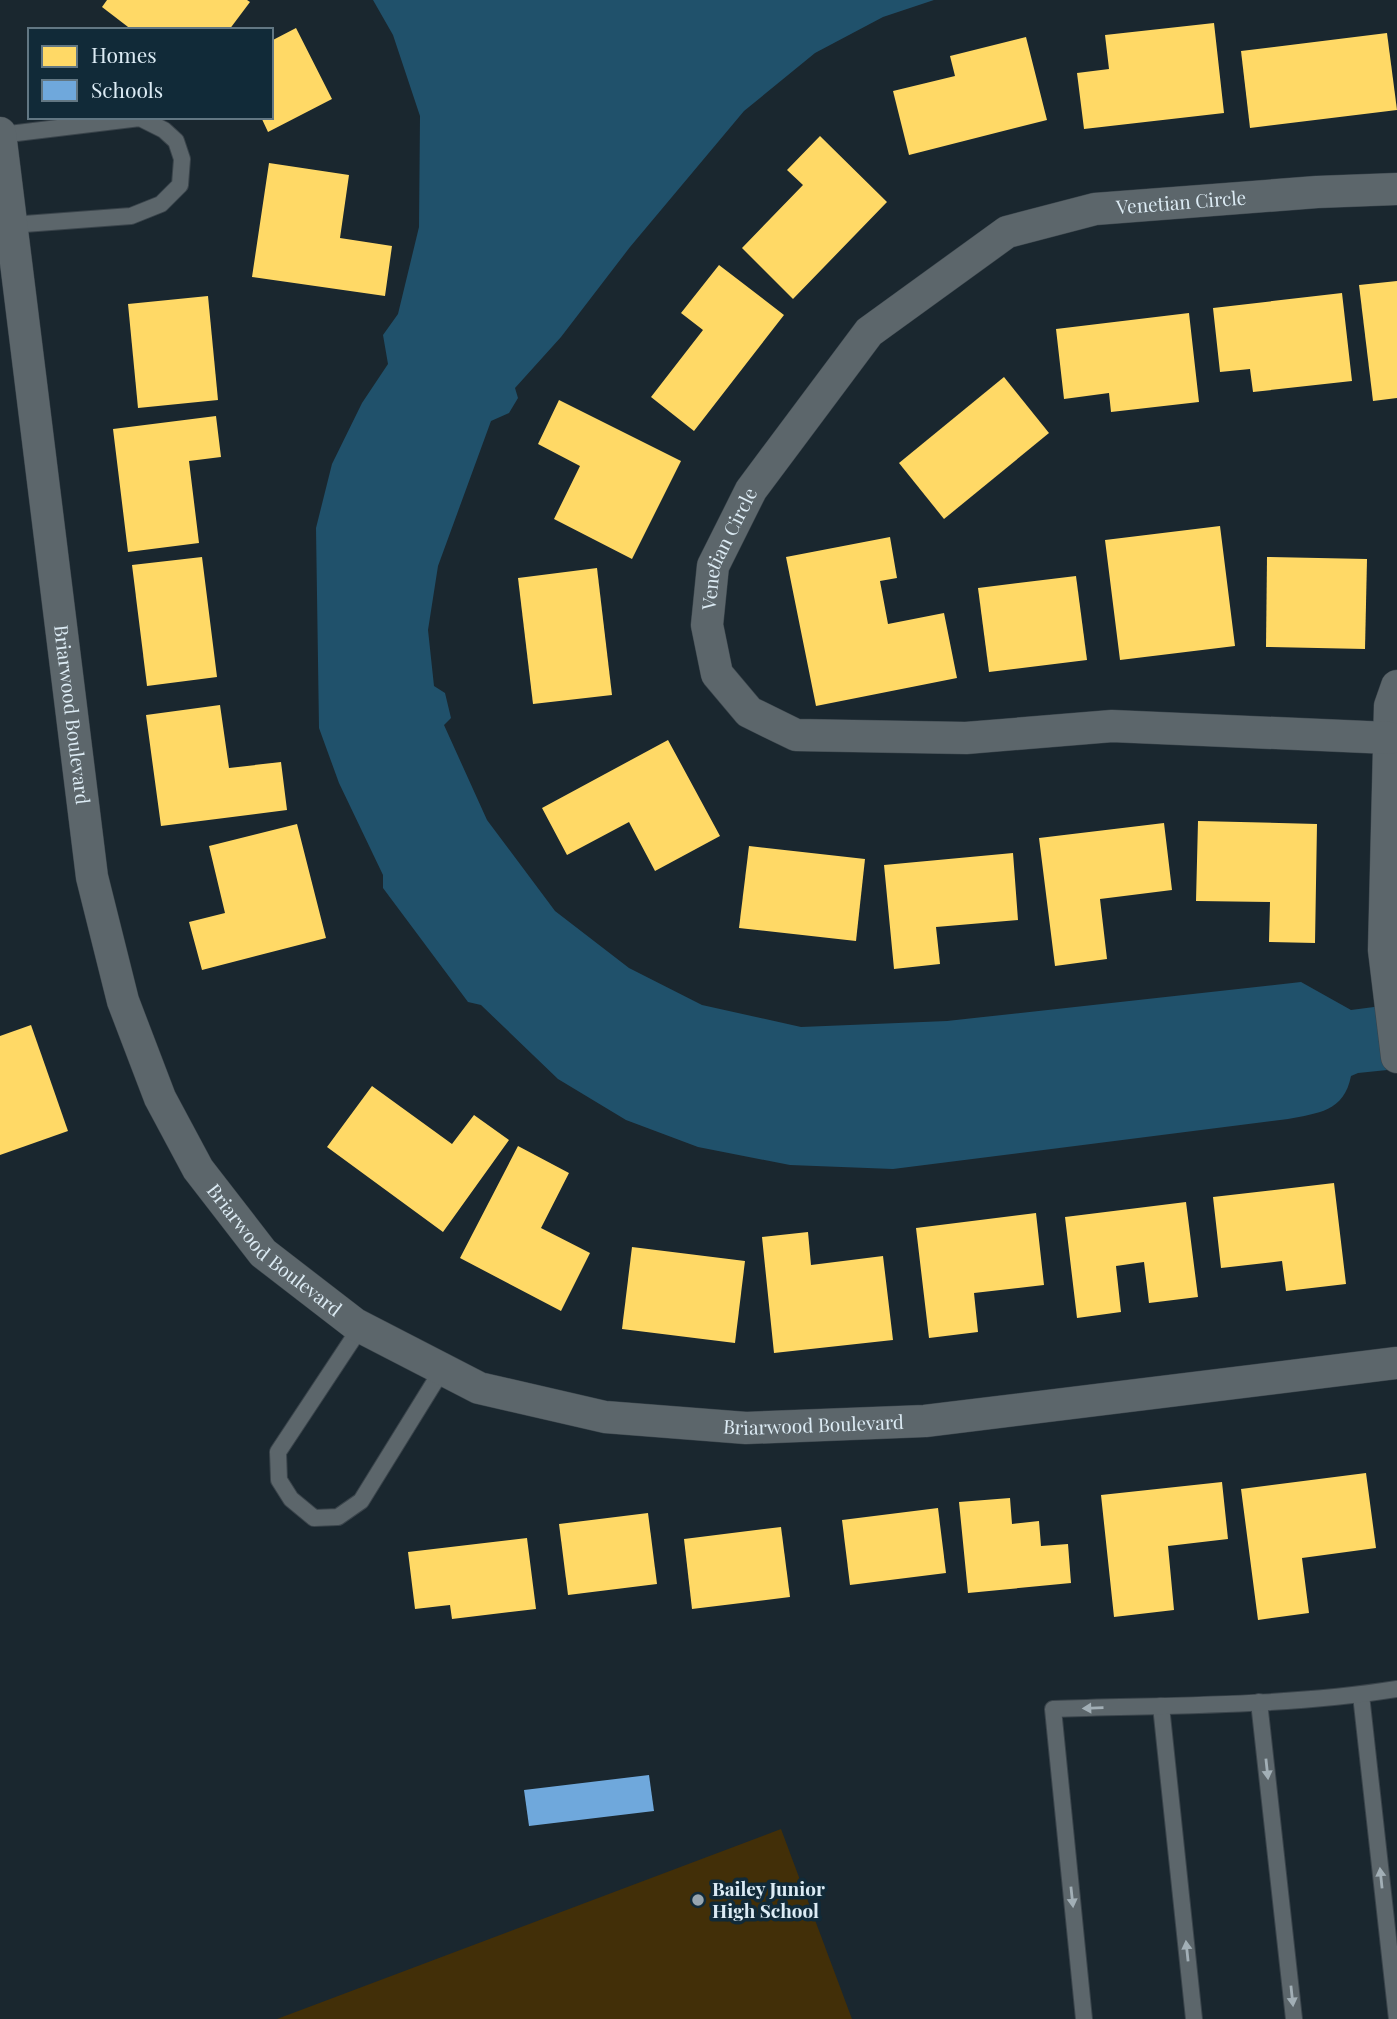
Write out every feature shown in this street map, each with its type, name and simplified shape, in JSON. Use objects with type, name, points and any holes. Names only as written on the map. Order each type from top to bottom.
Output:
[{"type":"street","name":"Briarwood Boulevard","points":[[0,134],[92,877],[123,1001],[160,1098],[198,1169],[263,1253],[360,1328],[479,1388],[605,1417],[746,1428],[925,1421],[1397,1363]]},
{"type":"street","name":"Venetian Circle","points":[[1389,738],[1112,726],[966,738],[796,736],[749,712],[717,674],[706,625],[713,566],[751,490],[869,332],[1007,232],[1095,209],[1397,188]]},
{"type":"street","points":[[1397,685],[1390,706],[1384,950],[1397,1057]]},
{"type":"lane","points":[[0,134],[131,119]]},
{"type":"lane","points":[[11,225],[131,216],[161,204],[180,185],[182,159],[176,141],[164,130],[142,119]]},
{"type":"lane","points":[[360,1328],[278,1452],[279,1480],[291,1499],[314,1518],[338,1517],[361,1501],[442,1370]]},
{"type":"lane","points":[[1084,2019],[1053,1709],[1259,1702],[1361,1695],[1397,1689]]},
{"type":"lane","points":[[1361,1695],[1397,2018]]},
{"type":"lane","points":[[1259,1702],[1294,2019]]},
{"type":"lane","points":[[1161,1706],[1194,2019]]},
{"type":"shaded area","points":[[781,1829],[852,2019],[277,2019]]},
{"type":"water","points":[[373,0],[934,0],[883,17],[815,53],[744,111],[630,247],[561,337],[515,388],[518,398],[509,413],[491,421],[438,566],[428,630],[434,686],[445,693],[451,718],[444,725],[487,820],[555,911],[629,968],[702,1005],[801,1027],[947,1021],[1301,982],[1351,1010],[1397,1004],[1397,1069],[1351,1076],[1348,1088],[1336,1104],[1319,1112],[1288,1119],[893,1169],[790,1165],[698,1147],[626,1120],[558,1079],[481,1005],[468,1002],[383,888],[383,875],[339,783],[319,728],[316,528],[332,464],[362,403],[388,364],[383,335],[398,314],[419,227],[420,116],[393,35]]},
{"type":"building: Homes","points":[[107,0],[250,2],[230,28],[129,28],[102,7]]},
{"type":"building: Homes","points":[[1214,23],[1224,113],[1084,129],[1077,73],[1109,69],[1105,35]]},
{"type":"building: Homes","points":[[296,28],[332,99],[268,132],[262,119],[273,119],[273,40]]},
{"type":"building: Homes","points":[[1387,33],[1397,110],[1250,128],[1241,51]]},
{"type":"building: Homes","points":[[1026,37],[1047,120],[909,155],[893,91],[955,76],[950,56]]},
{"type":"building: Homes","points":[[820,136],[887,202],[793,299],[742,248],[803,185],[787,170]]},
{"type":"building: Homes","points":[[269,163],[349,175],[340,238],[392,246],[385,296],[252,277]]},
{"type":"building: Homes","points":[[719,265],[784,315],[694,431],[651,397],[703,330],[681,313]]},
{"type":"building: Homes","points":[[1397,281],[1397,398],[1373,401],[1359,285]]},
{"type":"building: Homes","points":[[1342,293],[1352,381],[1253,392],[1250,369],[1220,372],[1213,308]]},
{"type":"building: Homes","points":[[208,296],[218,400],[138,408],[128,304]]},
{"type":"building: Homes","points":[[1189,313],[1199,402],[1111,412],[1109,393],[1064,399],[1056,329]]},
{"type":"building: Homes","points":[[1004,377],[1049,433],[944,519],[899,463]]},
{"type":"building: Homes","points":[[559,400],[681,461],[632,559],[554,519],[580,466],[538,444]]},
{"type":"building: Homes","points":[[216,416],[221,457],[189,461],[199,543],[128,552],[113,429]]},
{"type":"building: Homes","points":[[1220,526],[1235,646],[1120,660],[1105,540]]},
{"type":"building: Homes","points":[[890,537],[897,578],[880,581],[888,624],[944,613],[957,678],[816,706],[786,557]]},
{"type":"building: Homes","points":[[202,557],[217,677],[147,686],[132,565]]},
{"type":"building: Homes","points":[[1267,557],[1367,559],[1365,649],[1266,647]]},
{"type":"building: Homes","points":[[597,568],[612,695],[533,704],[518,578]]},
{"type":"building: Homes","points":[[1076,576],[1087,660],[989,672],[978,588]]},
{"type":"building: Homes","points":[[220,705],[229,768],[281,762],[287,810],[161,826],[146,715]]},
{"type":"building: Homes","points":[[668,740],[720,836],[655,871],[629,822],[567,855],[542,808]]},
{"type":"building: Homes","points":[[1198,821],[1317,824],[1315,943],[1269,942],[1270,902],[1196,901]]},
{"type":"building: Homes","points":[[1164,823],[1172,890],[1100,899],[1107,959],[1055,966],[1039,838]]},
{"type":"building: Homes","points":[[297,824],[326,938],[202,970],[189,922],[225,913],[209,846]]},
{"type":"building: Homes","points":[[749,846],[865,859],[856,941],[739,928]]},
{"type":"building: Homes","points":[[1013,853],[1018,920],[936,927],[940,964],[894,969],[884,865]]},
{"type":"building: Homes","points":[[31,1025],[68,1131],[0,1155],[0,1036]]},
{"type":"building: Homes","points":[[372,1086],[452,1144],[474,1115],[509,1140],[443,1232],[327,1147]]},
{"type":"building: Homes","points":[[518,1146],[569,1173],[541,1228],[590,1253],[561,1311],[460,1258]]},
{"type":"building: Homes","points":[[1334,1183],[1346,1284],[1286,1291],[1282,1261],[1221,1268],[1213,1197]]},
{"type":"building: Homes","points":[[1186,1202],[1198,1297],[1149,1303],[1144,1262],[1116,1266],[1121,1312],[1077,1318],[1065,1217]]},
{"type":"building: Homes","points":[[1036,1213],[1044,1285],[974,1293],[978,1332],[929,1338],[916,1228]]},
{"type":"building: Homes","points":[[808,1232],[811,1265],[883,1256],[893,1340],[774,1353],[762,1237]]},
{"type":"building: Homes","points":[[632,1247],[745,1261],[735,1343],[622,1329]]},
{"type":"building: Homes","points":[[1366,1473],[1376,1548],[1302,1558],[1309,1613],[1258,1620],[1241,1489]]},
{"type":"building: Homes","points":[[1222,1482],[1228,1539],[1168,1546],[1174,1610],[1114,1617],[1101,1495]]},
{"type":"building: Homes","points":[[1010,1498],[1012,1524],[1039,1521],[1041,1546],[1068,1544],[1071,1583],[968,1593],[959,1502]]},
{"type":"building: Homes","points":[[938,1508],[946,1573],[850,1585],[842,1520]]},
{"type":"building: Homes","points":[[648,1513],[657,1584],[568,1595],[559,1524]]},
{"type":"building: Homes","points":[[781,1527],[790,1597],[692,1609],[684,1539]]},
{"type":"building: Homes","points":[[527,1538],[536,1609],[452,1619],[450,1605],[415,1609],[408,1552]]},
{"type":"building: Schools","points":[[649,1775],[654,1811],[529,1826],[524,1790]]},
{"type":"place","name":"Bailey Junior High School","points":[[698,1900]]}]
